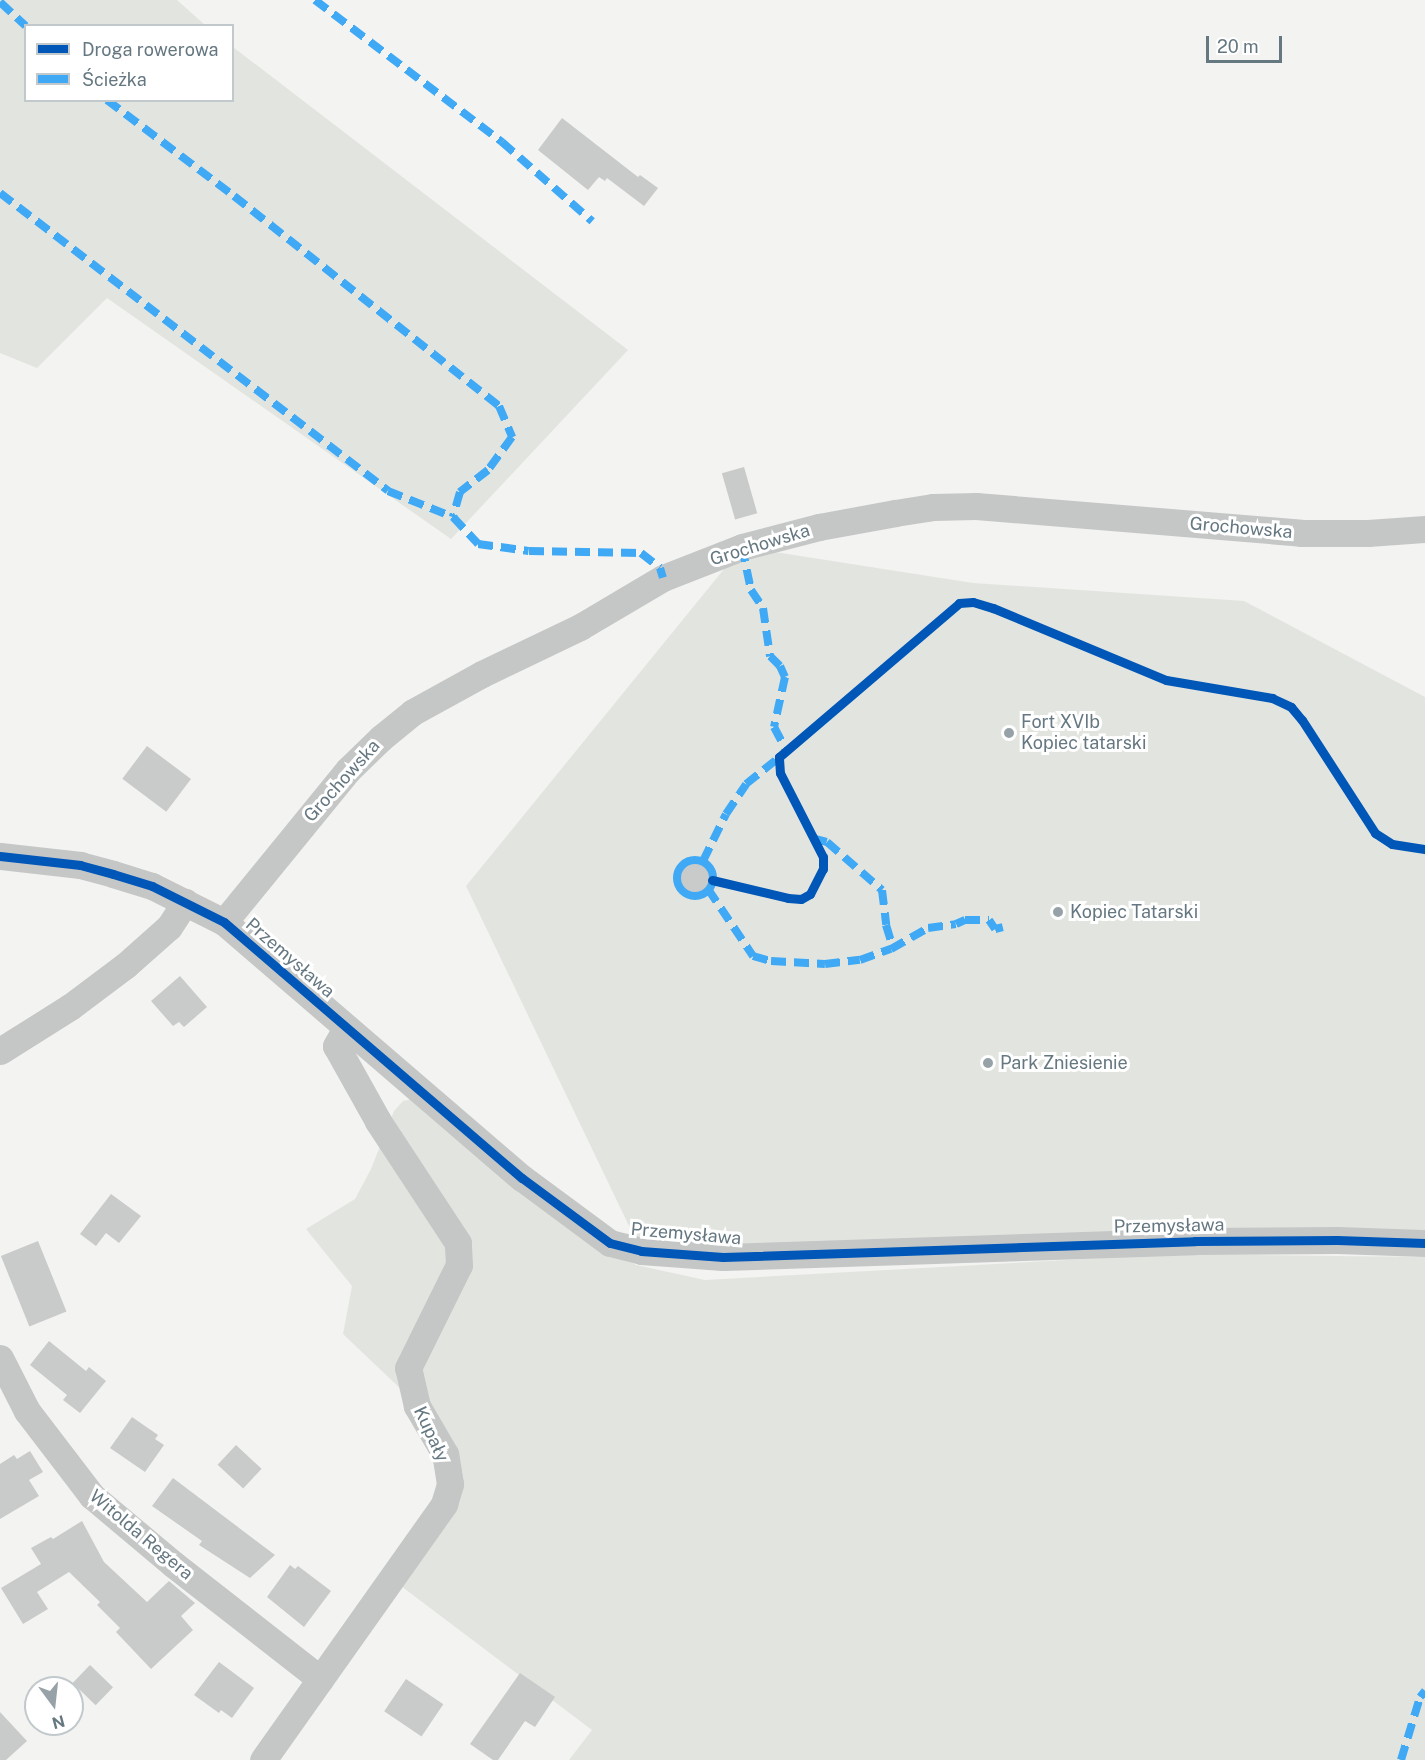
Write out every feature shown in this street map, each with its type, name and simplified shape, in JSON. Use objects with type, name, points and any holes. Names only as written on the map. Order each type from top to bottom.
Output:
[{"type":"street","name":"Grochowska","points":[[224,922],[320,802],[381,738],[413,712],[482,674],[580,627],[663,578],[742,547],[819,527],[933,507],[976,506],[1301,532],[1368,533],[1425,530]]},
{"type":"street","name":"Przemysława","points":[[0,856],[80,865],[152,886],[224,922],[522,1178],[610,1243],[641,1251],[723,1257],[1195,1241],[1337,1240],[1425,1244]]},
{"type":"street","points":[[0,1051],[70,1007],[126,965],[169,927],[185,902]]},
{"type":"street","name":"Kupały","points":[[263,1760],[444,1504],[450,1485],[445,1454],[417,1406],[408,1368],[459,1265],[458,1243],[378,1121],[336,1046],[346,1028]]},
{"type":"street","name":"Witolda Regera","points":[[0,1358],[27,1411],[92,1496],[173,1564],[320,1679]]},
{"type":"shaded area","points":[[0,0],[177,0],[204,24],[24,24],[24,102],[234,102],[234,48],[628,350],[451,539],[107,298],[37,368],[0,353]]},
{"type":"shaded area","name":"Park Zniesienie","points":[[742,547],[973,583],[1244,601],[1425,697],[1425,1243],[641,1251],[466,886]]},
{"type":"shaded area","points":[[417,1098],[636,1265],[705,1280],[1177,1254],[1425,1257],[1425,1760],[569,1760],[592,1730],[397,1583],[438,1531],[446,1432],[343,1334],[352,1286],[306,1229],[355,1199],[371,1169],[394,1111],[403,1101]]},
{"type":"building","points":[[562,118],[638,177],[640,175],[658,188],[644,206],[607,178],[605,181],[599,177],[588,190],[538,150]]},
{"type":"building","points":[[744,467],[757,513],[735,519],[722,473]]},
{"type":"building","points":[[147,746],[191,779],[166,812],[122,779]]},
{"type":"building","points":[[696,858],[710,864],[716,878],[710,892],[696,898],[682,892],[676,878],[682,864]]},
{"type":"building","points":[[180,976],[207,1007],[184,1027],[179,1022],[173,1026],[151,1001]]},
{"type":"building","points":[[111,1194],[141,1216],[119,1243],[106,1233],[96,1246],[80,1234]]},
{"type":"building","points":[[38,1241],[66,1311],[29,1326],[1,1256]]},
{"type":"building","points":[[49,1341],[86,1371],[89,1367],[106,1381],[80,1413],[63,1400],[67,1395],[30,1365]]},
{"type":"building","points":[[132,1417],[158,1435],[155,1439],[164,1445],[145,1472],[110,1448]]},
{"type":"building","points":[[236,1445],[262,1469],[243,1489],[218,1465]]},
{"type":"building","points":[[30,1451],[43,1472],[29,1480],[39,1496],[0,1519],[0,1464],[14,1455],[17,1459]]},
{"type":"building","points":[[173,1478],[275,1555],[250,1578],[199,1545],[202,1541],[152,1506]]},
{"type":"building","points":[[82,1521],[104,1562],[147,1602],[169,1581],[195,1603],[181,1616],[193,1630],[151,1669],[116,1632],[120,1628],[97,1605],[100,1602],[69,1572],[37,1592],[48,1609],[23,1624],[1,1588],[41,1564],[31,1548],[51,1537],[53,1539]]},
{"type":"building","points":[[290,1565],[295,1569],[298,1566],[331,1591],[304,1627],[267,1597]]},
{"type":"building","points":[[219,1662],[254,1688],[232,1718],[221,1710],[219,1713],[194,1695]]},
{"type":"building","points":[[90,1665],[113,1687],[96,1705],[84,1694],[84,1676],[79,1676]]},
{"type":"building","points":[[520,1673],[555,1697],[535,1727],[525,1721],[498,1760],[493,1760],[470,1744]]},
{"type":"building","points":[[406,1679],[443,1704],[421,1736],[384,1711]]},
{"type":"building","points":[[0,1712],[27,1741],[6,1760],[0,1760]]},
{"type":"marked path","points":[[315,0],[502,142],[592,221]]},
{"type":"marked path","points":[[0,2],[24,24]]},
{"type":"marked path","points":[[110,102],[234,196],[499,406],[512,437],[488,470],[460,492],[453,517]]},
{"type":"marked path","points":[[0,193],[388,491],[453,517],[478,544],[529,551],[641,553],[660,568],[663,578]]},
{"type":"marked path","points":[[742,547],[751,590],[763,608],[770,656],[780,666],[785,677],[774,727],[787,751]]},
{"type":"marked path","points":[[703,861],[726,814],[746,784],[781,756]]},
{"type":"marked path","points":[[815,839],[827,842],[882,890],[886,925],[893,948]]},
{"type":"marked path","points":[[695,860],[707,866],[713,878],[707,890],[695,896],[683,890],[677,878],[683,866],[695,860]]},
{"type":"marked path","points":[[708,889],[753,956],[771,961],[825,964],[860,960],[891,949],[928,928],[956,924],[965,920],[989,920],[995,929],[1003,927]]},
{"type":"marked path","points":[[1401,1760],[1420,1697],[1425,1691]]},
{"type":"cycle path","points":[[712,880],[788,898],[801,899],[810,894],[823,869],[823,857],[780,773],[779,757],[959,603],[973,602],[993,608],[1166,680],[1272,698],[1291,707],[1302,720],[1375,833],[1392,844],[1425,849]]},
{"type":"cycle path","points":[[0,856],[80,865],[113,874],[152,886],[224,922],[522,1178],[610,1243],[641,1251],[723,1257],[1195,1241],[1337,1240],[1425,1243]]},
{"type":"place","name":"Fort XVIb Kopiec tatarski","points":[[1009,733]]},
{"type":"place","name":"Kopiec Tatarski","points":[[1058,912]]},
{"type":"place","name":"Park Zniesienie","points":[[988,1063]]}]
